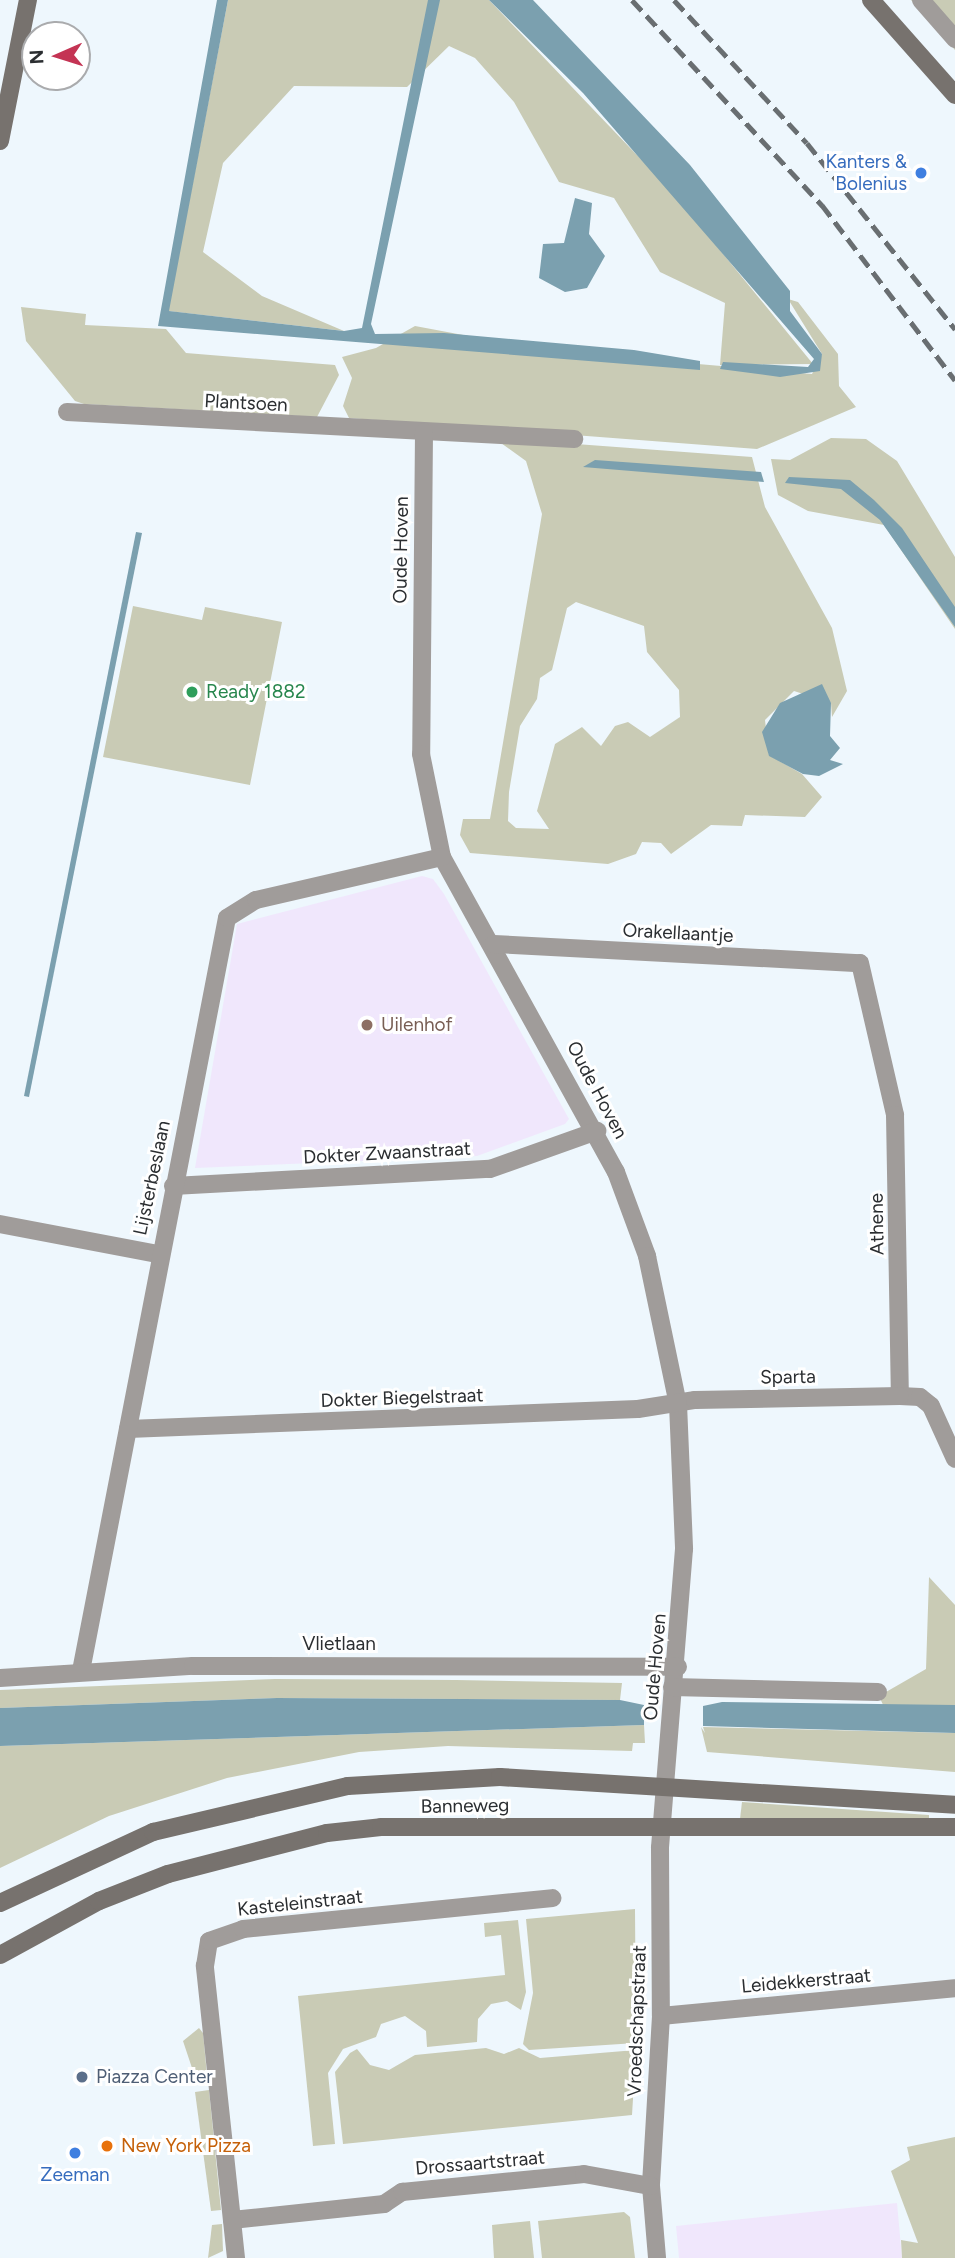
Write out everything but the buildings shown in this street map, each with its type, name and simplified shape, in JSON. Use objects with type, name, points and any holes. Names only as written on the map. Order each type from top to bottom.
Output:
[{"type":"main road","points":[[0,141],[28,0]]},
{"type":"main road","points":[[871,0],[955,94]]},
{"type":"main road","name":"Banneweg","points":[[0,1903],[153,1832],[348,1786],[500,1777],[955,1805]]},
{"type":"main road","name":"Banneweg","points":[[0,1955],[100,1901],[168,1874],[327,1833],[381,1827],[955,1827]]},
{"type":"street","points":[[921,0],[955,39]]},
{"type":"street","name":"Plantsoen","points":[[67,412],[574,439]]},
{"type":"street","name":"Oude Hoven","points":[[424,432],[421,754],[442,857],[494,944],[597,1131],[647,1256],[678,1404],[685,1503],[678,1667],[672,1687],[666,1786]]},
{"type":"street","name":"Lijsterbeslaan","points":[[81,1671],[128,1429],[158,1254],[227,918],[244,904],[442,857]]},
{"type":"street","name":"Orakellaantje","points":[[494,944],[860,963]]},
{"type":"street","name":"Athene","points":[[860,963],[896,1126],[900,1396]]},
{"type":"street","name":"Dokter Zwaanstraat","points":[[173,1186],[490,1169],[597,1131]]},
{"type":"street","points":[[0,1224],[158,1254]]},
{"type":"street","points":[[900,1396],[920,1397],[931,1406],[955,1459]]},
{"type":"street","name":"Sparta","points":[[678,1404],[900,1396]]},
{"type":"street","name":"Dokter Biegelstraat","points":[[128,1429],[678,1404]]},
{"type":"street","name":"Vlietlaan","points":[[0,1678],[81,1671],[678,1667]]},
{"type":"street","points":[[672,1687],[878,1692]]},
{"type":"street","name":"Vroedschapstraat","points":[[657,2258],[651,2186],[661,2016],[663,1825],[666,1786]]},
{"type":"street","name":"Kasteleinstraat","points":[[232,2220],[205,1966],[209,1941],[243,1929],[552,1898]]},
{"type":"street","name":"Leidekkerstraat","points":[[661,2016],[955,1988]]},
{"type":"street","name":"Drossaartstraat","points":[[232,2220],[384,2204],[402,2192],[584,2174],[651,2186]]},
{"type":"street","points":[[232,2220],[236,2258]]},
{"type":"shaded area","name":"Uilenhof","points":[[422,876],[433,879],[444,894],[569,1119],[565,1124],[477,1156],[195,1168],[237,924]]},
{"type":"shaded area","points":[[897,2203],[902,2258],[679,2258],[676,2226]]},
{"type":"green space","points":[[228,0],[489,0],[675,195],[813,364],[720,365],[725,303],[660,272],[614,198],[559,182],[514,102],[475,58],[449,46],[407,87],[294,86],[223,163],[203,252],[262,296],[344,331],[168,311]]},
{"type":"green space","points":[[911,0],[955,0],[955,50]]},
{"type":"green space","points":[[788,299],[798,302],[838,354],[839,386],[856,407],[757,449],[349,418],[343,406],[352,378],[342,357],[376,348],[415,326],[549,351],[812,374],[822,354]]},
{"type":"green space","points":[[21,307],[86,314],[85,325],[166,329],[186,353],[335,365],[339,375],[317,417],[84,404],[75,401],[26,341]]},
{"type":"green space","points":[[494,438],[752,457],[765,507],[832,628],[847,691],[832,717],[831,703],[794,691],[765,720],[769,755],[802,774],[822,797],[805,817],[745,815],[742,826],[711,825],[671,854],[661,843],[642,842],[636,854],[608,864],[470,853],[460,835],[463,819],[490,819],[542,514],[526,461]],"holes":[[[576,602],[644,626],[647,652],[679,690],[680,717],[650,737],[628,722],[615,726],[601,746],[582,727],[555,744],[537,811],[549,829],[516,828],[508,821],[509,792],[520,726],[537,699],[540,678],[552,670],[567,608]]]},
{"type":"green space","points":[[831,438],[866,439],[897,461],[955,557],[955,629],[884,525],[808,511],[778,495],[771,459],[790,460]]},
{"type":"green space","name":"Ready 1882","points":[[133,606],[202,620],[205,607],[282,622],[250,785],[103,757]]},
{"type":"green space","points":[[929,1577],[955,1605],[955,1705],[884,1707],[879,1696],[926,1669]]},
{"type":"green space","points":[[275,1679],[622,1683],[620,1700],[277,1698],[0,1708],[0,1690]]},
{"type":"green space","points":[[644,1725],[645,1743],[633,1743],[632,1751],[448,1746],[359,1752],[227,1778],[109,1816],[0,1868],[0,1746]]},
{"type":"green space","points":[[701,1727],[705,1733],[703,1727],[955,1733],[955,1772],[707,1752]]},
{"type":"green space","points":[[742,1802],[929,1815],[929,1820],[740,1819]]},
{"type":"green space","points":[[635,1909],[636,2043],[529,2050],[523,2044],[533,1993],[526,1919]]},
{"type":"green space","points":[[518,1920],[526,1992],[521,2010],[507,2001],[491,2004],[478,2019],[477,2042],[427,2047],[426,2031],[405,2016],[381,2024],[376,2037],[343,2049],[328,2073],[335,2144],[313,2146],[298,1996],[505,1975],[501,1935],[485,1937],[484,1923]]},
{"type":"green space","points":[[199,2028],[203,2033],[207,2075],[192,2068],[183,2041]]},
{"type":"green space","points":[[486,2048],[504,2054],[519,2048],[540,2058],[636,2050],[632,2115],[343,2144],[335,2072],[350,2053],[357,2049],[370,2065],[389,2070],[415,2055]]},
{"type":"green space","points":[[209,2090],[221,2210],[211,2211],[195,2092]]},
{"type":"green space","points":[[955,2137],[955,2258],[902,2258],[901,2240],[918,2243],[891,2171],[910,2160],[907,2147]]},
{"type":"green space","points":[[624,2212],[630,2217],[635,2258],[542,2258],[538,2221]]},
{"type":"green space","points":[[530,2221],[534,2258],[494,2258],[492,2225]]},
{"type":"green space","points":[[222,2224],[223,2251],[208,2258],[212,2225]]},
{"type":"water","points":[[217,0],[228,0],[169,311],[344,331],[362,328],[428,0],[440,0],[371,324],[375,334],[444,333],[634,350],[700,361],[700,370],[158,326]]},
{"type":"water","points":[[489,0],[533,0],[690,165],[790,291],[790,311],[822,354],[820,371],[780,377],[720,369],[723,362],[808,367],[814,359],[583,93]]},
{"type":"water","points":[[575,198],[592,203],[589,234],[605,256],[587,288],[565,292],[539,278],[543,244],[564,243]]},
{"type":"water","points":[[595,460],[761,472],[764,482],[583,467]]},
{"type":"water","points":[[789,477],[850,480],[874,500],[902,528],[955,607],[955,627],[880,520],[841,489],[785,483]]},
{"type":"water","points":[[136,532],[142,533],[29,1097],[24,1096]]},
{"type":"water","points":[[822,684],[831,703],[830,736],[840,748],[830,760],[843,764],[819,776],[803,774],[769,756],[762,732],[780,703]]},
{"type":"water","points":[[277,1698],[620,1700],[644,1705],[644,1725],[0,1746],[0,1708]]},
{"type":"water","points":[[722,1702],[955,1705],[955,1733],[703,1726],[703,1706]]},
{"type":"railway","points":[[632,0],[822,205],[955,380]]},
{"type":"railway","points":[[674,0],[807,143],[955,329]]},
{"type":"place","name":"Kanters & Bolenius","points":[[921,173]]},
{"type":"place","name":"Ready 1882","points":[[192,692]]},
{"type":"place","name":"Uilenhof","points":[[367,1025]]},
{"type":"place","name":"Piazza Center","points":[[82,2077]]},
{"type":"place","name":"New York Pizza","points":[[107,2146]]},
{"type":"place","name":"Zeeman","points":[[75,2153]]}]
